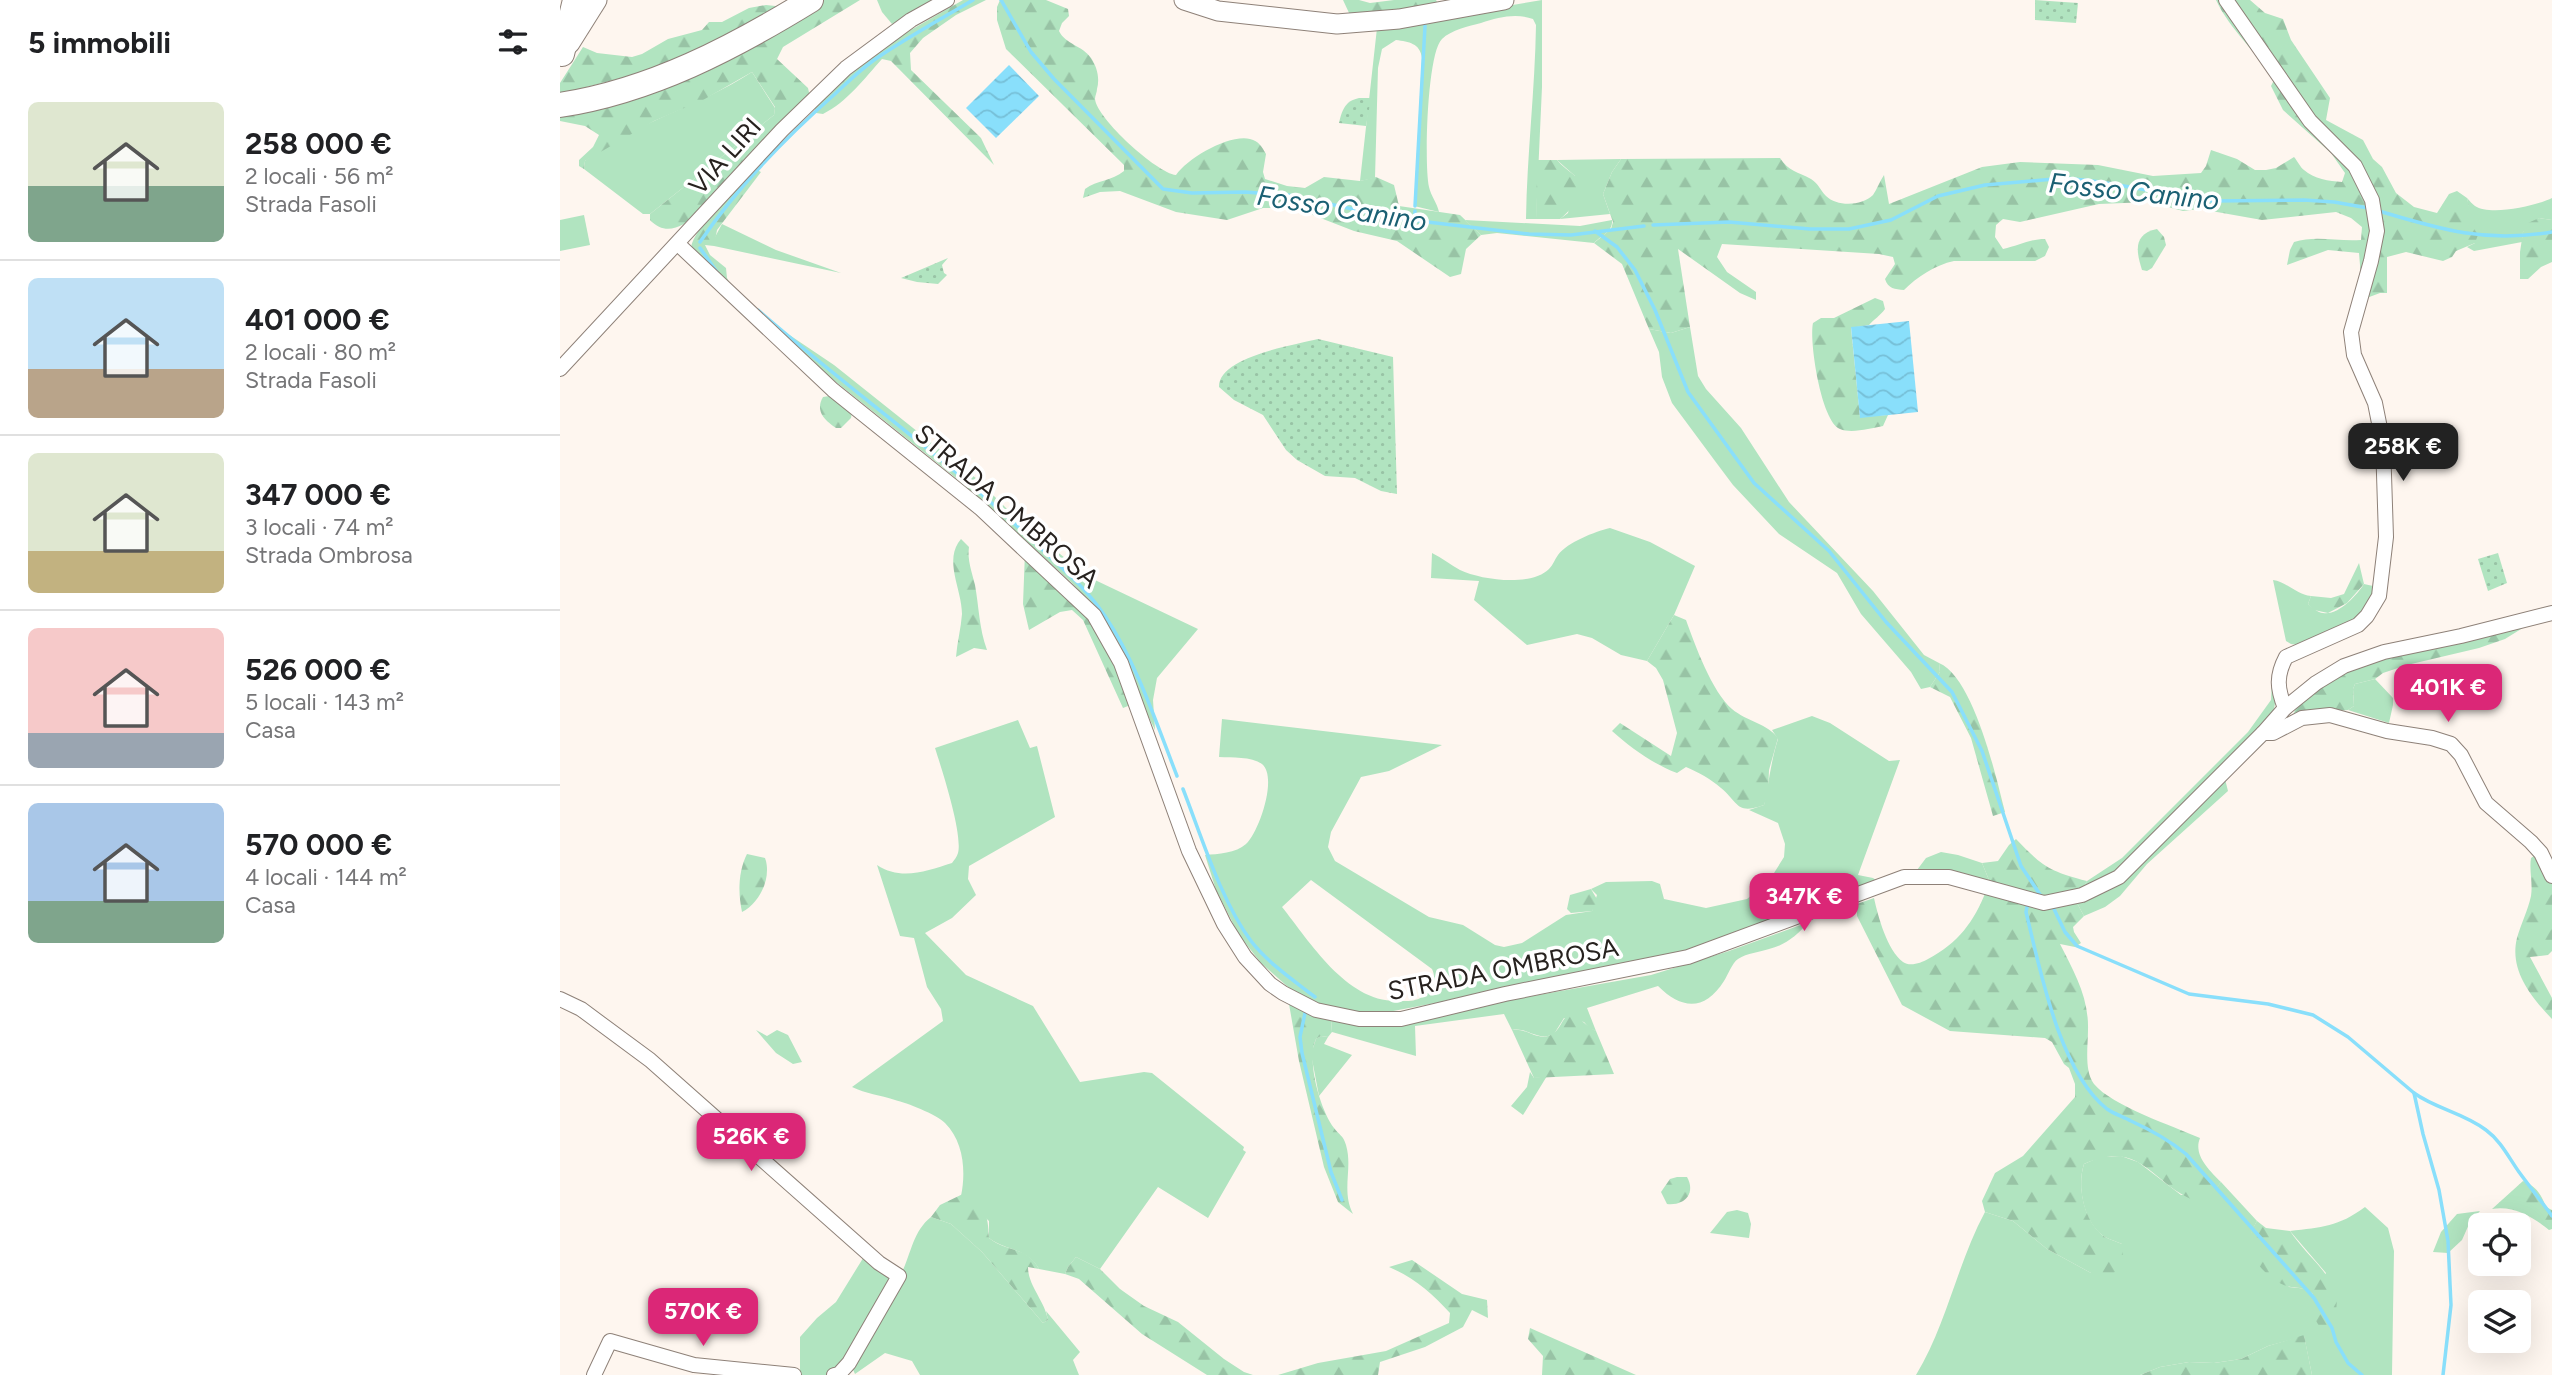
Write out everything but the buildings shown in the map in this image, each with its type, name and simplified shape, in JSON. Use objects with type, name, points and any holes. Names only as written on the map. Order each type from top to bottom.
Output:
[{"type":"highway","points":[[561,55],[575,0]]},
{"type":"highway","points":[[565,104],[639,85],[703,60],[756,33],[811,0]]},
{"type":"main road","points":[[561,55],[596,0]]},
{"type":"street","name":"VIA LIRI","points":[[560,369],[782,130],[846,68],[911,20],[947,0]]},
{"type":"street","points":[[1184,0],[1218,11],[1336,24],[1399,19],[1504,0]]},
{"type":"street","points":[[2226,0],[2310,121],[2355,166],[2372,200],[2377,231],[2351,332],[2354,355],[2375,403],[2383,443],[2386,527],[2382,582],[2373,608],[2358,625],[2286,657],[2280,667],[2278,681],[2285,708]]},
{"type":"street","name":"STRADA OMBROSA","points":[[678,244],[833,390],[980,508],[1094,615],[1121,663],[1189,851],[1224,924],[1245,957],[1270,984],[1283,993],[1316,1010],[1359,1019],[1401,1019],[1505,994],[1688,957],[1904,877],[1949,877],[2044,903],[2082,895],[2119,877],[2285,708],[2329,674],[2369,656],[2552,613]]},
{"type":"street","points":[[2263,733],[2273,733],[2302,718],[2330,715],[2387,731],[2451,744],[2461,755],[2486,803],[2541,853],[2552,876]]},
{"type":"street","points":[[560,999],[581,1009],[650,1060],[879,1263],[899,1276],[849,1363],[839,1374],[834,1375]]},
{"type":"street","points":[[594,1375],[610,1340],[694,1365],[794,1375]]},
{"type":"green space","points":[[823,0],[860,0],[783,47],[777,59],[808,88],[810,97],[684,224],[670,229],[662,228],[650,220],[650,214],[774,115],[775,107],[752,72],[703,100],[654,121],[585,161],[584,169],[579,166],[579,160],[593,147],[599,135],[585,126],[560,121],[560,111]]},
{"type":"green space","points":[[877,0],[936,0],[892,24],[882,12]]},
{"type":"green space","points":[[963,0],[986,0],[956,15],[923,38],[910,53],[911,70],[981,138],[994,165],[891,61],[882,59],[840,103],[823,114],[816,113],[814,106],[883,46]]},
{"type":"green space","points":[[1000,0],[1046,0],[1068,9],[1069,16],[1059,31],[1093,61],[1098,77],[1095,99],[1098,108],[1129,144],[1167,172],[1176,175],[1210,149],[1241,138],[1256,141],[1265,151],[1265,179],[1287,186],[1305,188],[1324,177],[1360,181],[1376,177],[1394,185],[1399,206],[1460,215],[1481,235],[1466,249],[1461,274],[1450,277],[1397,241],[1354,231],[1305,212],[1263,208],[1227,220],[1176,212],[1120,191],[1100,192],[1083,198],[1085,189],[1124,171],[1124,165],[1006,49],[997,20]]},
{"type":"green space","points":[[1343,0],[1370,3],[1436,0],[1440,7],[1350,15]]},
{"type":"green space","points":[[1542,0],[1542,87],[1536,219],[1526,219],[1536,25],[1533,19],[1527,17],[1501,18],[1460,29],[1442,39],[1437,48],[1430,86],[1427,157],[1429,187],[1439,212],[1414,206],[1421,53],[1413,44],[1396,40],[1382,49],[1378,68],[1375,178],[1360,181],[1377,28]]},
{"type":"green space","points":[[2035,0],[2078,3],[2076,23],[2035,20]]},
{"type":"green space","points":[[2216,0],[2250,0],[2265,13],[2283,19],[2291,40],[2330,98],[2326,120],[2363,140],[2396,193],[2414,207],[2437,213],[2449,194],[2457,191],[2467,198],[2473,223],[2479,232],[2475,243],[2456,251],[2452,257],[2443,261],[2406,252],[2387,257],[2387,293],[2356,302],[2361,277],[2359,253],[2328,250],[2287,265],[2294,242],[2311,239],[2361,240],[2362,227],[2351,218],[2336,212],[2262,220],[2200,209],[2183,211],[2149,202],[2099,204],[2020,222],[2003,219],[1996,225],[1995,237],[2003,249],[2045,239],[2049,247],[2045,256],[2035,261],[1954,261],[1927,272],[1904,290],[1890,287],[1885,279],[1895,264],[1893,257],[1722,244],[1717,257],[1727,272],[1756,292],[1756,300],[1740,293],[1678,249],[1690,327],[1671,333],[1649,329],[1622,264],[1594,243],[1611,229],[1613,222],[1603,194],[1621,159],[1780,158],[1790,169],[1814,181],[1831,200],[1850,204],[1873,195],[1884,175],[1889,204],[1982,167],[2020,162],[2098,165],[2153,176],[2201,173],[2211,150],[2237,159],[2255,170],[2276,168],[2294,157],[2312,176],[2342,182],[2345,173],[2331,153],[2283,110],[2271,86],[2274,80]]},
{"type":"green space","points":[[766,5],[785,7],[652,70],[560,94],[560,83],[583,47],[597,53],[632,57],[668,39],[702,30],[709,22],[722,22],[749,8]]},
{"type":"green space","points":[[752,72],[775,108],[774,115],[650,214],[643,214],[584,169],[585,161],[604,147]]},
{"type":"green space","points":[[1371,98],[1366,126],[1339,123],[1345,107],[1350,101]]},
{"type":"green space","points":[[1621,159],[1603,194],[1610,214],[1560,219],[1568,213],[1575,176],[1557,160]]},
{"type":"green space","points":[[1537,160],[1557,160],[1578,181],[1577,199],[1560,219],[1536,219]]},
{"type":"green space","points":[[755,169],[761,172],[717,230],[714,246],[705,245],[710,255],[726,268],[727,278],[734,291],[691,248],[708,218]]},
{"type":"green space","points":[[2467,198],[2482,209],[2502,210],[2525,207],[2552,198],[2552,220],[2539,218],[2523,232],[2522,242],[2474,251],[2467,247],[2475,243]]},
{"type":"green space","points":[[584,215],[590,245],[560,251],[560,220]]},
{"type":"green space","points":[[2539,218],[2552,220],[2552,262],[2541,267],[2528,279],[2520,279],[2523,232],[2528,223]]},
{"type":"green space","points":[[1465,220],[1580,226],[1612,220],[1612,224],[1594,243],[1497,233],[1481,235]]},
{"type":"green space","points":[[722,224],[776,250],[841,273],[714,246],[714,239]]},
{"type":"green space","points":[[2157,229],[2164,237],[2166,245],[2152,268],[2142,270],[2138,244],[2149,231]]},
{"type":"green space","points":[[948,258],[942,265],[947,275],[938,284],[901,278]]},
{"type":"green space","points":[[1875,298],[1883,301],[1885,309],[1869,325],[1851,328],[1860,417],[1888,415],[1883,426],[1850,431],[1840,429],[1833,423],[1822,397],[1813,346],[1813,323],[1821,318],[1834,318]]},
{"type":"green space","points":[[757,313],[834,365],[977,479],[1017,519],[1076,567],[1095,580],[1198,629],[1157,678],[1153,700],[1155,730],[1097,611],[1071,582],[956,478],[801,354]]},
{"type":"green space","points":[[1690,327],[1698,376],[1706,389],[1741,428],[1789,502],[1873,591],[1924,655],[1939,663],[1940,672],[1930,687],[1921,689],[1911,672],[1861,614],[1837,573],[1779,534],[1733,485],[1672,403],[1662,377],[1659,352],[1649,329],[1671,333]]},
{"type":"green space","points":[[1318,339],[1393,357],[1397,494],[1381,491],[1355,478],[1325,476],[1297,460],[1286,450],[1263,415],[1234,400],[1219,387],[1222,377],[1244,360]]},
{"type":"green space","points":[[836,395],[852,412],[851,418],[841,428],[828,422],[820,411],[823,397]]},
{"type":"green space","points":[[1610,528],[1650,542],[1695,566],[1674,615],[1647,661],[1621,655],[1592,638],[1577,634],[1527,645],[1474,600],[1479,581],[1431,578],[1432,553],[1460,570],[1480,577],[1518,580],[1541,575],[1568,546]]},
{"type":"green space","points":[[961,539],[969,547],[969,561],[987,650],[974,648],[956,657],[962,614],[953,565],[956,547]]},
{"type":"green space","points":[[1025,552],[1093,615],[1133,704],[1123,708],[1083,620],[1072,610],[1060,612],[1029,630],[1023,604]]},
{"type":"green space","points":[[2498,553],[2507,583],[2488,591],[2478,559]]},
{"type":"green space","points":[[2359,563],[2364,584],[2347,603],[2328,613],[2314,610],[2308,604],[2311,596],[2331,598],[2344,594]]},
{"type":"green space","points":[[2273,580],[2311,596],[2308,604],[2321,613],[2341,608],[2364,584],[2373,586],[2371,604],[2367,614],[2299,645],[2291,644],[2286,641]]},
{"type":"green space","points":[[1674,615],[1686,620],[1705,668],[1725,701],[1732,709],[1769,729],[1778,738],[1769,770],[1768,793],[1764,805],[1743,808],[1704,776],[1686,767],[1677,773],[1659,765],[1612,731],[1620,723],[1671,756],[1677,733],[1663,680],[1656,668],[1647,661]]},
{"type":"green space","points":[[2526,626],[2505,639],[2479,648],[2407,665],[2383,673],[2375,679],[2355,684],[2354,706],[2348,710],[2293,715],[2296,708],[2318,689],[2359,665]]},
{"type":"green space","points":[[1939,663],[1952,672],[1973,708],[1982,730],[2005,812],[1993,816],[1971,738],[1950,697],[1930,687],[1940,672]]},
{"type":"green space","points":[[2375,679],[2393,698],[2389,723],[2348,710],[2354,706],[2355,684]]},
{"type":"green space","points":[[2272,681],[2275,704],[2265,725],[2119,871],[2082,890],[2087,881],[2122,858],[2248,732],[2271,700]]},
{"type":"green space","points":[[1812,716],[1830,723],[1889,761],[1900,760],[1858,875],[1873,878],[1881,884],[1688,955],[1388,1012],[1372,1014],[1316,1004],[1297,995],[1261,963],[1239,935],[1216,890],[1205,855],[1232,851],[1246,844],[1261,817],[1267,792],[1266,771],[1258,761],[1219,757],[1222,719],[1442,745],[1389,771],[1361,777],[1331,832],[1328,847],[1335,861],[1429,917],[1463,925],[1495,945],[1504,947],[1522,943],[1566,915],[1592,911],[1597,895],[1591,889],[1606,882],[1652,881],[1660,884],[1664,899],[1706,908],[1747,899],[1769,881],[1784,857],[1785,844],[1778,823],[1749,810],[1764,805],[1778,739],[1772,730]],"holes":[[[1311,880],[1432,969],[1434,977],[1429,992],[1416,1000],[1396,1001],[1361,991],[1331,967],[1282,907]]]},
{"type":"green space","points":[[1018,720],[1030,748],[1037,746],[1055,817],[969,866],[968,879],[976,895],[952,918],[925,933],[966,975],[1033,1006],[1080,1082],[1152,1073],[1244,1147],[1246,1152],[1208,1218],[1158,1187],[1100,1269],[1076,1257],[1065,1274],[1039,1269],[1023,1253],[989,1238],[989,1221],[961,1196],[963,1177],[960,1148],[945,1123],[914,1106],[852,1087],[943,1021],[941,1009],[927,987],[914,938],[900,936],[877,865],[895,873],[905,874],[952,863],[958,853],[959,844],[951,802],[935,748]]},
{"type":"green space","points":[[2225,779],[2228,791],[2147,864],[2120,896],[2105,907],[2084,916],[2077,903],[2101,892]]},
{"type":"green space","points":[[2016,839],[2047,867],[2087,881],[2082,890],[2038,897],[1989,880],[1982,863],[1998,861]]},
{"type":"green space","points":[[1941,852],[1982,863],[1989,880],[1954,872],[1917,870],[1926,858]]},
{"type":"green space","points":[[2538,853],[2552,880],[2552,951],[2548,955],[2530,957],[2552,998],[2552,1019],[2524,982],[2519,972],[2515,950],[2531,896],[2531,858]]},
{"type":"green space","points":[[747,854],[765,858],[767,873],[759,896],[742,912],[740,883]]},
{"type":"green space","points":[[1591,889],[1598,901],[1592,911],[1571,913],[1567,909],[1570,895]]},
{"type":"green space","points":[[1986,891],[2077,903],[2084,916],[2073,927],[2081,943],[2075,947],[2060,944],[2080,985],[2086,1007],[2091,1079],[2114,1100],[2200,1138],[2200,1156],[2221,1182],[2213,1193],[2193,1200],[2132,1159],[2119,1156],[2084,1164],[2081,1182],[2083,1201],[2090,1219],[2103,1236],[2122,1244],[2122,1263],[2109,1277],[2091,1273],[2047,1249],[2013,1221],[1985,1212],[1982,1201],[1995,1173],[2023,1156],[2075,1097],[2075,1084],[2069,1068],[2052,1042],[2045,1038],[1950,1031],[1902,1005],[1857,916],[1857,904],[1874,898],[1884,932],[1897,957],[1903,962],[1916,964],[1939,953],[1964,931]]},
{"type":"green space","points":[[1809,922],[1781,945],[1738,959],[1717,991],[1701,1002],[1684,1003],[1658,986],[1587,1008],[1596,1031],[1584,1022],[1564,1018],[1554,1034],[1543,1036],[1512,1030],[1504,1014],[1415,1026],[1416,1056],[1332,1032],[1331,1019],[1471,1007],[1651,975]]},
{"type":"green space","points":[[1289,1004],[1331,1019],[1332,1032],[1328,1037],[1321,1036],[1316,1039],[1313,1048],[1314,1071],[1324,1109],[1346,1145],[1347,1188],[1353,1214],[1338,1202],[1324,1167],[1299,1061]]},
{"type":"green space","points":[[1569,1014],[1596,1031],[1614,1074],[1534,1078],[1512,1030],[1550,1036]]},
{"type":"green space","points":[[756,1030],[767,1036],[777,1030],[788,1035],[802,1062],[793,1064],[776,1053]]},
{"type":"green space","points":[[1321,1036],[1328,1037],[1324,1044],[1352,1055],[1319,1096],[1311,1054],[1316,1039]]},
{"type":"green space","points":[[1530,1072],[1534,1078],[1547,1076],[1523,1115],[1511,1106],[1527,1087]]},
{"type":"green space","points":[[2121,1156],[2138,1162],[2181,1195],[2212,1193],[2221,1182],[2257,1221],[2251,1232],[2289,1287],[2308,1289],[2313,1294],[2326,1273],[2290,1231],[2338,1222],[2365,1207],[2388,1228],[2394,1251],[2392,1375],[2312,1375],[2304,1336],[2268,1346],[2241,1359],[2214,1363],[2189,1362],[2160,1367],[2140,1375],[1916,1375],[1936,1335],[1985,1212],[2013,1221],[2047,1249],[2091,1273],[2122,1244],[2103,1236],[2090,1220],[2083,1201],[2081,1182],[2084,1164],[2100,1157]]},
{"type":"green space","points":[[1687,1177],[1689,1193],[1684,1201],[1667,1204],[1661,1192],[1670,1179]]},
{"type":"green space","points":[[2523,1181],[2535,1188],[2546,1207],[2552,1210],[2552,1229],[2549,1230],[2531,1218],[2531,1213],[2492,1209]]},
{"type":"green space","points":[[969,1191],[985,1212],[989,1238],[1023,1253],[1039,1269],[1028,1267],[1031,1281],[1048,1320],[1043,1323],[982,1252],[951,1224],[931,1217],[940,1205]]},
{"type":"green space","points":[[1737,1210],[1748,1213],[1751,1224],[1749,1238],[1710,1233],[1727,1212]]},
{"type":"green space","points":[[2480,1211],[2468,1213],[2468,1226],[2462,1240],[2448,1253],[2433,1252],[2441,1232],[2457,1214]]},
{"type":"green space","points":[[931,1217],[951,1224],[982,1252],[1043,1323],[1048,1320],[1046,1311],[1080,1352],[1073,1360],[1079,1375],[920,1375],[912,1361],[885,1353],[855,1374],[850,1363],[829,1375],[800,1375],[800,1337],[836,1302],[865,1255],[900,1276],[916,1237]]},
{"type":"green space","points":[[2257,1221],[2266,1228],[2290,1231],[2329,1279],[2337,1304],[2334,1318],[2324,1334],[2310,1311],[2313,1294],[2275,1280],[2253,1258],[2251,1231]]},
{"type":"green space","points":[[1076,1257],[1100,1269],[1120,1289],[1144,1306],[1178,1322],[1224,1359],[1253,1375],[1207,1375],[1142,1334],[1079,1279],[1065,1274]]},
{"type":"green space","points":[[1412,1260],[1462,1294],[1487,1300],[1488,1318],[1472,1310],[1463,1327],[1425,1347],[1380,1362],[1378,1375],[1278,1375],[1318,1363],[1386,1351],[1449,1323],[1450,1313],[1437,1299],[1414,1281],[1389,1267]]},
{"type":"green space","points":[[1530,1328],[1636,1375],[1542,1375],[1543,1356],[1528,1339]]},
{"type":"green space","points":[[2304,1335],[2312,1375],[2140,1375],[2160,1367],[2189,1362],[2214,1363],[2241,1359],[2268,1346]]},
{"type":"water","points":[[1009,65],[1039,96],[996,138],[966,108]]},
{"type":"water","points":[[1909,321],[1918,412],[1860,418],[1851,327]]},
{"type":"waterway","points":[[700,242],[730,201],[764,163],[856,75],[889,50],[973,0]]},
{"type":"waterway","name":"Fosso Canino","points":[[1001,0],[1031,52],[1054,79],[1163,189],[1192,193],[1245,192],[1288,195],[1394,218],[1529,234],[1571,235],[1644,226]]},
{"type":"waterway","points":[[1415,206],[1425,26]]},
{"type":"waterway","name":"Fosso Canino","points":[[1653,225],[1729,222],[1810,229],[1849,229],[1891,220],[1938,196],[1985,185],[2065,178],[2210,201],[2304,200],[2368,208]]},
{"type":"waterway","points":[[1414,221],[1415,211]]},
{"type":"waterway","name":"Fosso Canino","points":[[2379,211],[2464,233],[2506,236],[2552,232]]},
{"type":"waterway","points":[[1595,231],[1617,247],[1635,270],[1655,310],[1688,392],[1754,483],[1829,551],[1886,622],[1952,692],[1982,751],[2021,866],[2041,896]]},
{"type":"waterway","points":[[700,248],[717,272]]},
{"type":"waterway","points":[[758,310],[965,480],[1061,566],[1089,595],[1127,654],[1177,776]]},
{"type":"waterway","points":[[1183,789],[1212,867],[1240,925],[1265,957],[1315,997]]},
{"type":"waterway","points":[[2027,907],[2026,912],[2054,1018],[2076,1070],[2090,1092],[2110,1111],[2153,1132],[2186,1154],[2314,1298],[2348,1363],[2362,1375]]},
{"type":"waterway","points":[[2054,909],[2065,932],[2077,946],[2189,994],[2268,1004],[2313,1015],[2348,1037],[2414,1093],[2439,1190],[2448,1241],[2451,1305],[2443,1375]]},
{"type":"waterway","points":[[1305,1013],[1300,1037],[1302,1053],[1331,1172],[1342,1200]]},
{"type":"waterway","points":[[2414,1093],[2469,1119],[2491,1134],[2552,1216]]}]
